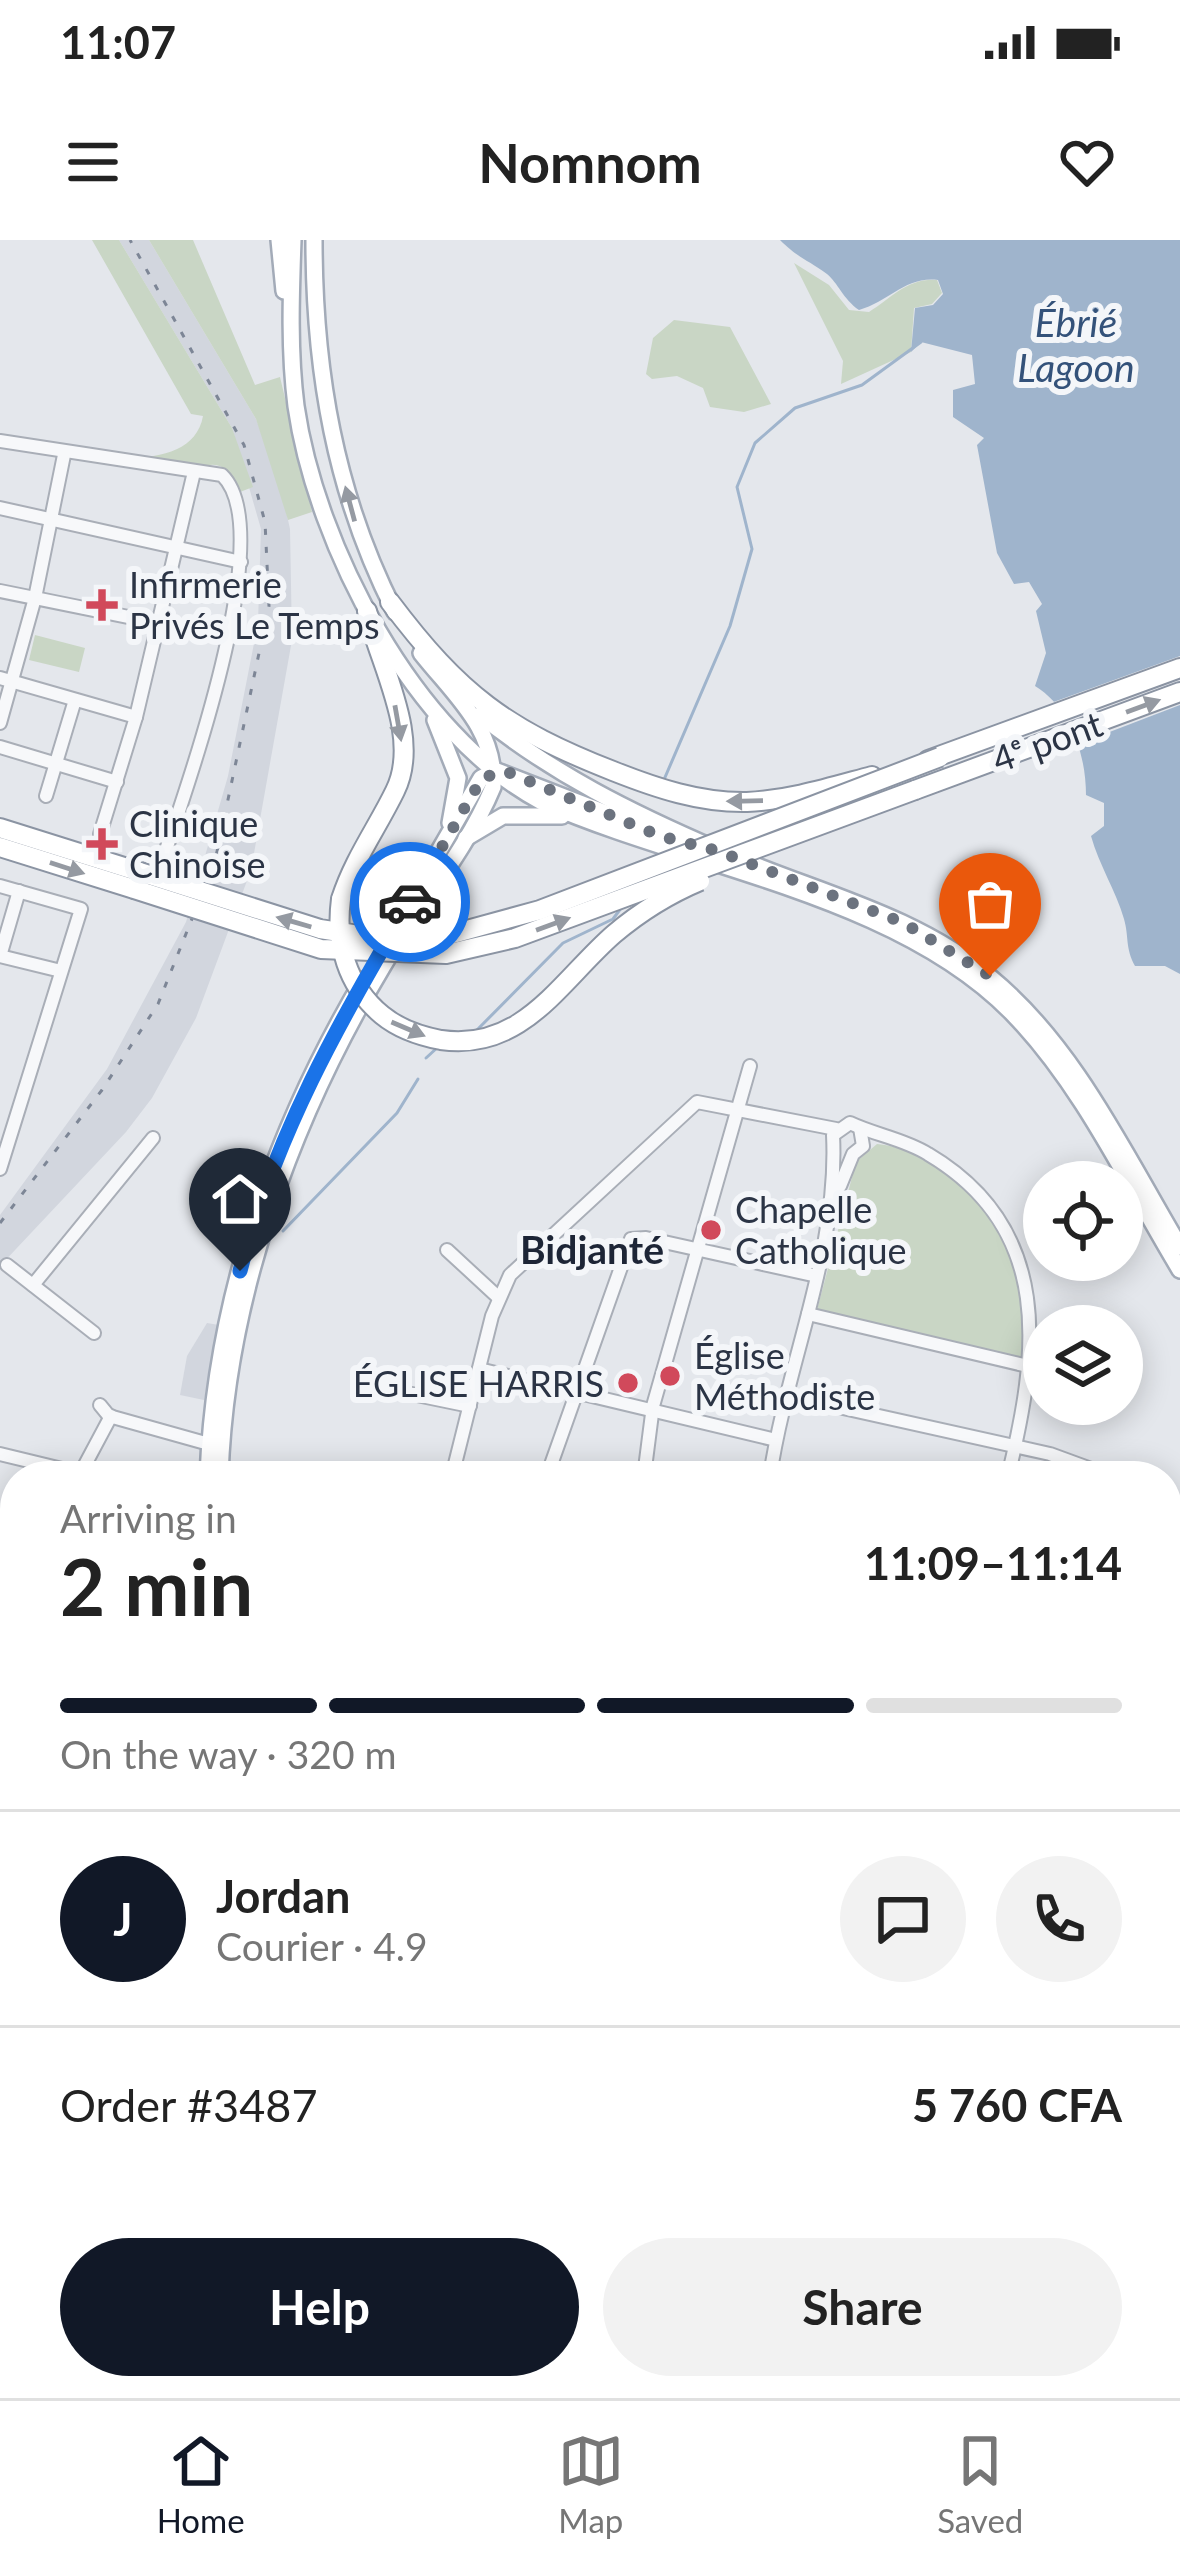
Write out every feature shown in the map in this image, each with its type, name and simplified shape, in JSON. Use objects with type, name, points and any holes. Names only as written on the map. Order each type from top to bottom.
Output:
[{"type":"highway","points":[[390,602],[460,685],[512,724],[562,754],[672,792],[744,802],[791,798],[940,757]]},
{"type":"highway","points":[[367,611],[398,713],[403,757],[398,787],[352,866],[341,899],[347,969],[379,1012],[429,1037],[493,1036],[549,1003],[612,936],[645,910],[686,887],[915,790]]},
{"type":"highway","name":"4ᵉ pont","points":[[940,757],[1180,668]]},
{"type":"highway","name":"4ᵉ pont","points":[[915,790],[1180,692]]},
{"type":"highway","points":[[0,847],[320,929],[365,936],[445,936],[540,910],[940,757]]},
{"type":"highway","points":[[0,828],[321,950],[446,954],[515,938],[915,790]]},
{"type":"main road","points":[[279,240],[297,411],[308,455],[367,611],[432,708],[494,771],[525,794],[584,820],[878,925],[985,988],[1028,1030],[1066,1082],[1180,1270]]},
{"type":"main road","points":[[290,332],[293,240]]},
{"type":"main road","points":[[208,1461],[233,1297],[271,1169],[322,1054],[453,840],[489,796],[494,771],[482,728],[390,602],[355,523],[333,443],[316,350],[318,240]]},
{"type":"main road","points":[[443,680],[568,780],[718,851],[904,923],[990,976],[1051,1040],[1180,1247]]},
{"type":"main road","points":[[220,1461],[245,1307],[290,1151],[344,1036],[453,840],[458,778],[432,708]]},
{"type":"main road","points":[[494,771],[660,836],[718,851]]},
{"type":"main road","points":[[453,840],[503,816],[584,820]]},
{"type":"street","points":[[0,441],[64,455],[222,475],[232,484],[241,521],[241,562],[227,637],[161,865]]},
{"type":"street","points":[[0,723],[6,680],[35,598],[64,455]]},
{"type":"street","points":[[100,834],[136,717],[180,547],[194,472]]},
{"type":"street","points":[[0,508],[241,562]]},
{"type":"street","points":[[0,591],[227,637]]},
{"type":"street","points":[[6,680],[136,717]]},
{"type":"street","points":[[46,796],[74,700]]},
{"type":"street","points":[[0,747],[117,782]]},
{"type":"street","points":[[0,886],[81,909],[1,1165]]},
{"type":"street","points":[[19,891],[0,956],[61,971]]},
{"type":"street","points":[[646,1461],[652,1413],[750,1066]]},
{"type":"street","points":[[456,1461],[499,1298],[517,1266],[692,1105],[706,1101],[836,1130],[850,1123],[932,1156],[979,1196],[999,1224],[1023,1270],[1029,1305]]},
{"type":"street","points":[[833,1204],[853,1154],[864,1141],[860,1128]]},
{"type":"street","points":[[772,1461],[833,1204],[836,1130]]},
{"type":"street","points":[[33,1285],[153,1138]]},
{"type":"street","points":[[837,1150],[853,1154]]},
{"type":"street","points":[[552,1461],[631,1240],[817,1276]]},
{"type":"street","points":[[448,1250],[499,1298]]},
{"type":"street","points":[[7,1264],[94,1334]]},
{"type":"street","points":[[808,1314],[1023,1365]]},
{"type":"street","points":[[479,1370],[776,1440]]},
{"type":"street","points":[[407,1393],[470,1406]]},
{"type":"street","points":[[789,1396],[1060,1461]]},
{"type":"street","points":[[1012,1461],[1023,1408]]},
{"type":"street","points":[[88,1461],[105,1410],[209,1444]]},
{"type":"shaded area","points":[[119,240],[149,240],[256,419],[279,479],[290,529],[292,640],[251,870],[196,1018],[152,1098],[126,1132],[0,1266],[0,1215],[107,1069],[186,922],[228,776],[258,623],[261,529],[232,428]]},
{"type":"shaded area","points":[[207,1323],[219,1325],[204,1400],[180,1395],[187,1356]]},
{"type":"green space","points":[[92,240],[119,240],[232,428],[253,487],[240,492],[231,474],[219,466],[204,466],[186,476],[19,445],[95,456],[152,456],[176,450],[194,437],[203,416],[191,414]]},
{"type":"green space","points":[[149,240],[193,240],[255,385],[280,377],[312,512],[288,520],[256,419]]},
{"type":"green space","points":[[794,263],[829,285],[849,310],[869,312],[926,280],[937,280],[942,293],[932,304],[914,308],[911,352],[841,384],[843,361]]},
{"type":"green space","points":[[674,320],[730,327],[771,404],[744,412],[710,407],[703,388],[677,376],[652,379],[646,374],[653,338]]},
{"type":"green space","points":[[35,635],[85,648],[79,672],[29,660]]},
{"type":"green space","points":[[877,1144],[903,1149],[949,1174],[969,1192],[1012,1260],[1023,1305],[1023,1359],[817,1310],[856,1162]]},
{"type":"water","name":"Ébrié Lagoon","points":[[780,240],[1180,240],[1180,974],[1165,966],[1135,966],[1121,909],[1091,836],[1104,826],[1104,803],[1086,795],[1074,734],[1058,707],[1035,686],[1046,653],[1036,611],[1042,604],[1029,582],[1014,584],[997,553],[977,445],[984,438],[953,417],[953,390],[975,384],[972,355],[921,342],[911,352],[915,308],[933,305],[943,294],[938,280],[916,282],[859,310],[827,274]]},
{"type":"pier","points":[[1180,656],[1180,705],[1073,746],[1056,724],[1048,704]]},
{"type":"waterway","points":[[663,782],[730,626],[752,549],[737,487],[755,443],[795,408],[862,385],[921,342]]},
{"type":"waterway","points":[[474,1033],[563,943],[613,919],[624,904]]},
{"type":"waterway","points":[[426,1058],[438,1047]]},
{"type":"waterway","points":[[283,1231],[397,1113],[418,1079]]},
{"type":"railway","points":[[0,1223],[102,1090],[158,1004],[215,861],[269,606],[265,522],[244,445],[130,240]]},
{"type":"way so far","points":[[410,902],[482,778],[486,773],[505,771],[660,836],[718,851],[904,923],[990,976]]},
{"type":"place","name":"Infirmerie Privés Le Temps","points":[[102,605]]},
{"type":"place","name":"Clinique Chinoise","points":[[102,844]]},
{"type":"place","name":"Chapelle Catholique","points":[[711,1230]]},
{"type":"place","name":"Église Méthodiste","points":[[670,1376]]},
{"type":"place","name":"ÉGLISE HARRIS","points":[[628,1383]]},
{"type":"district","name":"Bidjanté","points":[[592,1249]]},
{"type":"route","points":[[240,1271],[264,1188],[295,1111],[349,1004],[410,902]]}]
